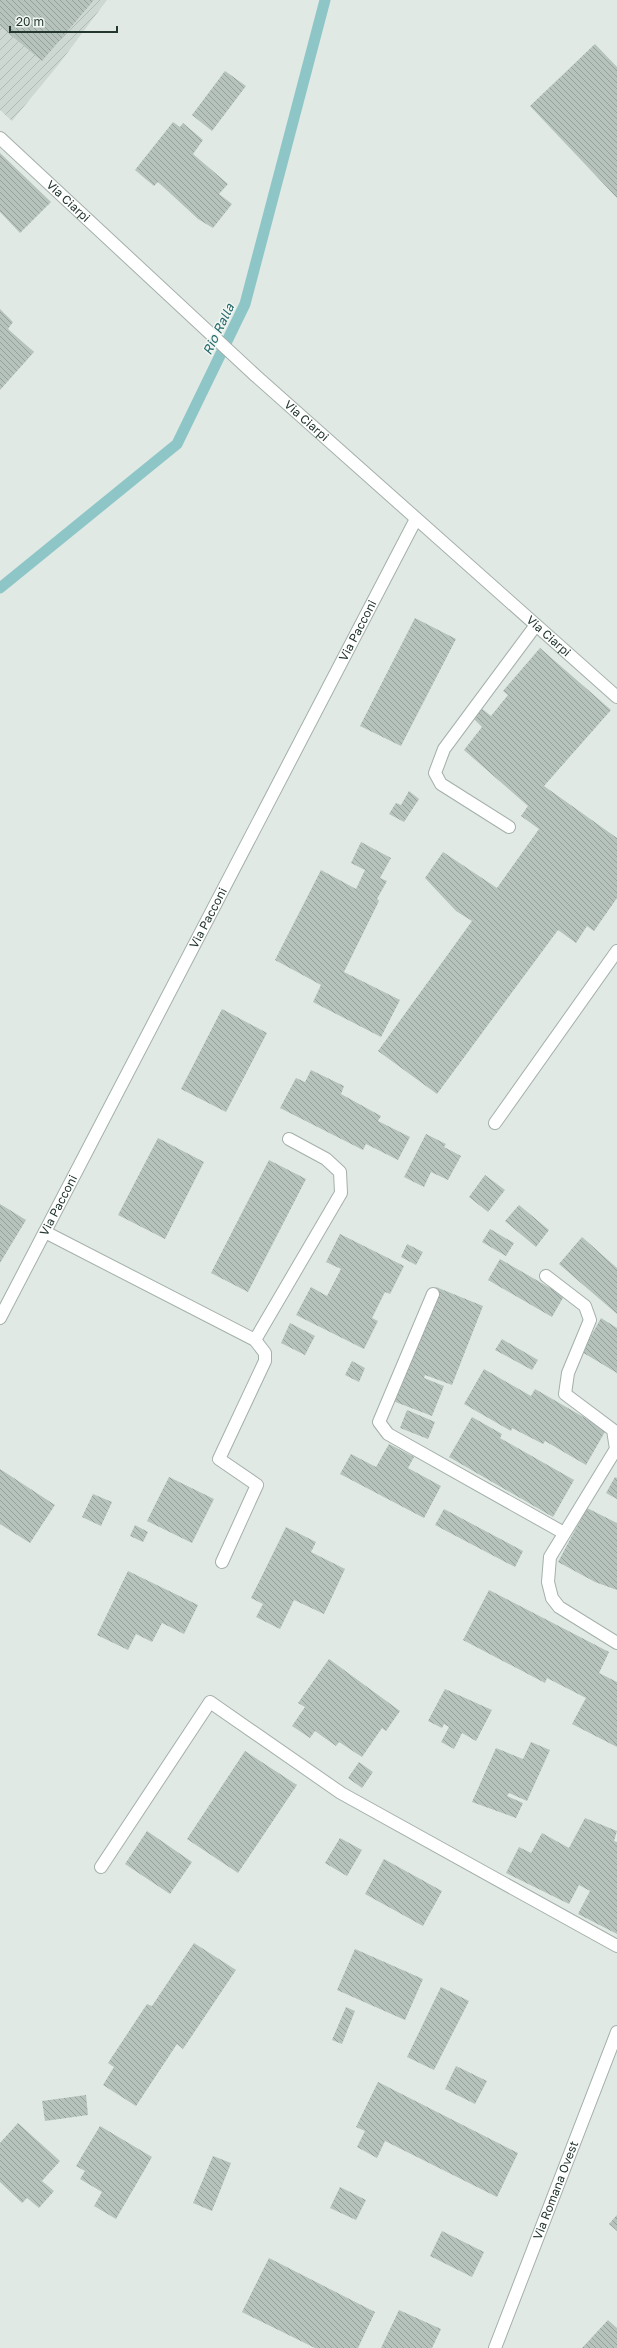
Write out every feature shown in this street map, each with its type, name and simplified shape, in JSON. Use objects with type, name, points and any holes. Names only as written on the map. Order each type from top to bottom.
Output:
[{"type":"street","name":"Via Ciarpi","points":[[0,138],[256,376],[617,697]]},
{"type":"street","name":"Via Pacconi","points":[[0,1318],[416,519]]},
{"type":"street","points":[[509,827],[441,784],[436,773],[444,749],[536,625]]},
{"type":"street","points":[[495,1123],[617,951]]},
{"type":"street","points":[[255,1340],[341,1193],[340,1172],[326,1159],[289,1139]]},
{"type":"street","points":[[45,1232],[255,1340],[265,1354],[265,1361],[219,1459],[257,1485],[222,1562]]},
{"type":"street","points":[[546,1276],[585,1306],[590,1320],[568,1373],[565,1394],[613,1430],[616,1449],[550,1556],[548,1582],[552,1598],[559,1607],[617,1643]]},
{"type":"street","points":[[433,1294],[379,1422],[388,1434],[564,1533]]},
{"type":"street","points":[[101,1867],[210,1702],[341,1793],[617,1946]]},
{"type":"street","name":"Via Romana Ovest","points":[[495,2348],[617,2032]]},
{"type":"shaded area","points":[[0,0],[107,0],[59,64],[12,121],[0,110]]},
{"type":"building","points":[[0,0],[94,0],[42,61],[0,26]]},
{"type":"building","points":[[595,44],[617,67],[617,198],[530,106]]},
{"type":"building","points":[[225,71],[246,86],[212,131],[192,115]]},
{"type":"building","points":[[173,122],[180,127],[183,123],[203,140],[193,154],[228,184],[219,194],[232,204],[213,228],[198,219],[158,182],[154,186],[135,170]]},
{"type":"building","points":[[0,153],[51,202],[20,233],[0,212]]},
{"type":"building","points":[[0,309],[13,322],[8,329],[34,352],[0,390]]},
{"type":"building","points":[[415,618],[456,639],[401,746],[360,726]]},
{"type":"building","points":[[540,648],[611,710],[544,786],[617,838],[617,898],[594,931],[587,926],[576,943],[558,930],[437,1094],[378,1051],[472,921],[456,911],[425,878],[443,852],[497,888],[539,829],[521,816],[528,806],[464,750],[482,727],[472,717],[481,708],[491,716],[508,695],[503,691]]},
{"type":"building","points":[[409,791],[419,799],[404,822],[389,814],[396,803],[401,805]]},
{"type":"building","points":[[361,842],[391,858],[380,878],[387,881],[377,899],[379,901],[344,972],[400,1000],[381,1037],[313,1002],[321,985],[275,960],[321,870],[356,889],[365,870],[351,863]]},
{"type":"building","points":[[222,1009],[267,1033],[226,1112],[181,1089]]},
{"type":"building","points":[[311,1070],[344,1086],[341,1094],[381,1116],[378,1121],[410,1137],[398,1160],[366,1144],[363,1150],[280,1108],[296,1078],[305,1082]]},
{"type":"building","points":[[426,1134],[446,1144],[444,1147],[461,1156],[448,1180],[431,1172],[424,1187],[404,1177]]},
{"type":"building","points":[[158,1138],[204,1162],[165,1239],[118,1215]]},
{"type":"building","points":[[269,1160],[306,1179],[248,1292],[211,1273]]},
{"type":"building","points":[[485,1175],[505,1190],[488,1212],[469,1197]]},
{"type":"building","points":[[0,1204],[26,1220],[0,1263]]},
{"type":"building","points":[[519,1205],[549,1230],[536,1247],[505,1221]]},
{"type":"building","points":[[490,1229],[514,1243],[506,1256],[482,1242]]},
{"type":"building","points":[[340,1234],[404,1266],[390,1294],[385,1292],[372,1318],[378,1321],[364,1349],[296,1315],[311,1287],[327,1296],[341,1269],[326,1262]]},
{"type":"building","points":[[582,1237],[617,1268],[617,1314],[559,1264]]},
{"type":"building","points":[[407,1244],[423,1252],[416,1265],[401,1257]]},
{"type":"building","points":[[500,1259],[564,1296],[552,1317],[488,1280]]},
{"type":"building","points":[[436,1287],[483,1306],[452,1385],[425,1375],[424,1378],[444,1386],[432,1416],[385,1398],[417,1337]]},
{"type":"building","points":[[601,1318],[617,1328],[617,1373],[582,1352]]},
{"type":"building","points":[[290,1323],[315,1336],[305,1355],[281,1343]]},
{"type":"building","points":[[502,1339],[538,1360],[532,1370],[495,1350]]},
{"type":"building","points":[[352,1361],[365,1368],[359,1382],[345,1375]]},
{"type":"building","points":[[484,1369],[531,1396],[535,1389],[606,1430],[586,1465],[545,1441],[543,1444],[512,1428],[511,1431],[464,1404]]},
{"type":"building","points":[[407,1410],[435,1422],[428,1439],[400,1428]]},
{"type":"building","points":[[472,1417],[502,1434],[500,1438],[574,1480],[553,1517],[449,1457]]},
{"type":"building","points":[[389,1444],[414,1457],[408,1468],[441,1486],[424,1518],[340,1474],[351,1454],[376,1467]]},
{"type":"building","points":[[0,1469],[55,1505],[30,1543],[0,1524]]},
{"type":"building","points":[[169,1477],[214,1499],[192,1543],[147,1521]]},
{"type":"building","points":[[615,1477],[617,1478],[617,1499],[606,1493]]},
{"type":"building","points":[[93,1494],[112,1502],[101,1526],[82,1517]]},
{"type":"building","points":[[587,1508],[617,1523],[617,1590],[595,1582],[558,1562]]},
{"type":"building","points":[[444,1509],[523,1551],[515,1567],[435,1525]]},
{"type":"building","points":[[135,1525],[148,1532],[143,1542],[130,1536]]},
{"type":"building","points":[[286,1527],[316,1542],[311,1552],[345,1569],[324,1614],[294,1600],[280,1629],[256,1617],[263,1604],[251,1598]]},
{"type":"building","points":[[128,1571],[198,1605],[184,1634],[162,1623],[152,1642],[136,1634],[128,1650],[97,1635]]},
{"type":"building","points":[[489,1590],[609,1652],[599,1673],[617,1682],[617,1747],[572,1724],[586,1698],[547,1678],[545,1683],[463,1640]]},
{"type":"building","points":[[329,1659],[400,1711],[386,1731],[382,1728],[362,1757],[339,1742],[336,1746],[315,1731],[310,1738],[292,1726],[305,1707],[298,1703]]},
{"type":"building","points":[[445,1689],[492,1710],[476,1741],[462,1733],[454,1749],[441,1742],[449,1727],[444,1724],[442,1728],[428,1721]]},
{"type":"building","points":[[531,1742],[550,1750],[527,1801],[509,1793],[507,1796],[523,1803],[516,1818],[472,1802],[496,1748],[523,1759]]},
{"type":"building","points":[[245,1751],[297,1785],[238,1873],[187,1839]]},
{"type":"building","points":[[359,1762],[373,1772],[362,1788],[348,1778]]},
{"type":"building","points":[[585,1818],[617,1831],[614,1841],[617,1842],[617,1934],[578,1914],[590,1891],[579,1885],[569,1904],[506,1873],[519,1847],[531,1853],[542,1833],[569,1848]]},
{"type":"building","points":[[147,1831],[192,1862],[170,1894],[125,1864]]},
{"type":"building","points":[[340,1838],[362,1850],[347,1876],[325,1863]]},
{"type":"building","points":[[384,1859],[442,1891],[423,1926],[365,1894]]},
{"type":"building","points":[[194,1943],[236,1970],[183,2049],[177,2044],[136,2106],[103,2085],[114,2067],[108,2063],[147,2004],[152,2006]]},
{"type":"building","points":[[355,1949],[423,1979],[405,2020],[337,1990]]},
{"type":"building","points":[[441,1987],[469,2001],[434,2070],[407,2057]]},
{"type":"building","points":[[346,2007],[355,2011],[342,2044],[332,2040]]},
{"type":"building","points":[[456,2066],[487,2081],[475,2104],[445,2089]]},
{"type":"building","points":[[378,2082],[518,2153],[497,2197],[385,2141],[377,2158],[357,2147],[365,2131],[356,2127]]},
{"type":"building","points":[[86,2095],[88,2115],[45,2121],[42,2101]]},
{"type":"building","points":[[18,2123],[60,2161],[42,2181],[54,2191],[39,2208],[27,2198],[22,2203],[0,2182],[0,2143]]},
{"type":"building","points":[[100,2126],[152,2157],[116,2219],[94,2206],[102,2192],[80,2179],[85,2171],[76,2166]]},
{"type":"building","points":[[213,2156],[231,2163],[212,2211],[193,2203]]},
{"type":"building","points":[[340,2187],[366,2200],[356,2220],[330,2208]]},
{"type":"building","points":[[617,2215],[617,2231],[609,2224]]},
{"type":"building","points":[[442,2231],[484,2252],[472,2277],[430,2256]]},
{"type":"building","points":[[269,2258],[375,2312],[358,2348],[315,2348],[242,2312]]},
{"type":"building","points":[[399,2310],[441,2329],[432,2348],[381,2348]]},
{"type":"building","points":[[608,2320],[617,2328],[617,2348],[582,2348]]},
{"type":"waterway","name":"Rio Ralla","points":[[0,588],[177,444],[245,304],[325,0]]}]
